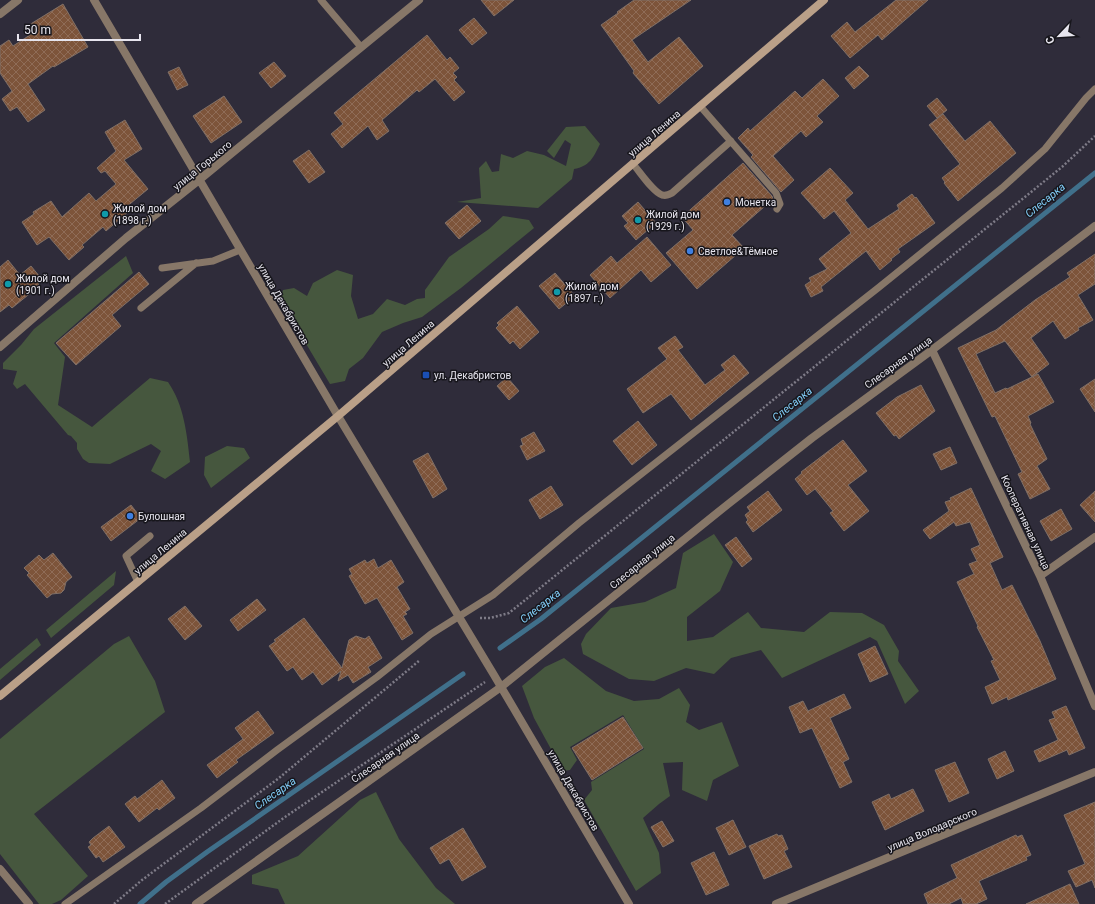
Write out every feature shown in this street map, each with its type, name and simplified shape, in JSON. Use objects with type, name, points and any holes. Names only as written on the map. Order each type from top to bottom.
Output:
[{"type":"main road","name":"улица Ленина","points":[[0,696],[338,416],[824,0]]},
{"type":"street","points":[[0,14],[18,0]]},
{"type":"street","name":"улица Декабристов","points":[[94,0],[338,416],[459,616],[629,904]]},
{"type":"street","name":"улица Горького","points":[[0,348],[126,238],[200,180],[419,0]]},
{"type":"street","name":"Слесарная улица","points":[[201,902],[501,687],[806,443],[932,350],[1095,226]]},
{"type":"street","name":"Кооперативная улица","points":[[932,350],[1040,576],[1095,706]]},
{"type":"street","points":[[1040,576],[1095,537]]},
{"type":"street","name":"улица Володарского","points":[[776,904],[1095,772]]},
{"type":"street","points":[[0,869],[29,904]]},
{"type":"lane","points":[[320,0],[361,47]]},
{"type":"lane","points":[[65,904],[189,817],[377,677],[431,634],[493,595],[579,523],[878,288],[1002,188],[1045,150],[1086,98],[1095,89]]},
{"type":"lane","points":[[700,106],[776,192],[780,204],[777,209]]},
{"type":"lane","points":[[633,164],[656,191],[667,195],[672,193],[731,141]]},
{"type":"lane","points":[[162,268],[213,261],[240,250]]},
{"type":"lane","points":[[141,308],[197,263]]},
{"type":"lane","points":[[138,582],[126,556],[150,536]]},
{"type":"path","points":[[459,616],[490,618],[509,613],[604,538],[1062,166],[1095,136]]},
{"type":"path","points":[[114,904],[142,880],[279,778],[422,658]]},
{"type":"path","points":[[165,904],[285,817],[494,675]]},
{"type":"green space","points":[[585,126],[600,144],[595,153],[590,161],[584,166],[574,169],[572,179],[538,208],[457,202],[481,198],[479,168],[486,161],[492,172],[499,171],[501,154],[513,158],[527,151],[544,155],[566,166],[571,144],[565,140],[554,158],[547,151],[566,127]]},
{"type":"green space","points":[[503,216],[529,220],[534,228],[461,288],[422,317],[382,332],[363,358],[349,369],[345,381],[330,384],[280,300],[283,290],[294,288],[307,296],[313,283],[337,270],[353,275],[351,296],[358,319],[373,314],[387,299],[405,305],[417,299],[425,298],[425,290],[449,257],[489,229]]},
{"type":"green space","points":[[126,256],[133,273],[54,343],[65,357],[58,405],[92,427],[150,378],[168,382],[178,400],[184,420],[190,462],[165,479],[151,471],[161,451],[151,444],[110,464],[89,463],[83,459],[77,449],[77,443],[71,436],[68,435],[25,384],[17,389],[13,384],[17,371],[3,369],[3,363],[34,329]]},
{"type":"green space","points":[[227,446],[244,448],[250,458],[211,488],[204,475],[205,457]]},
{"type":"green space","points":[[714,534],[733,562],[720,591],[687,617],[687,641],[713,637],[748,612],[761,628],[804,632],[830,612],[862,613],[884,625],[899,651],[898,661],[919,691],[905,704],[877,641],[870,637],[782,678],[761,650],[731,658],[714,674],[686,668],[654,681],[629,679],[583,654],[581,644],[586,634],[611,608],[645,602],[676,588],[683,553]]},
{"type":"green space","points":[[116,571],[114,585],[51,638],[46,630]]},
{"type":"green space","points":[[129,636],[155,681],[165,712],[34,814],[88,876],[61,900],[52,904],[39,904],[0,854],[0,739],[114,644]]},
{"type":"green space","points":[[37,638],[41,645],[0,680],[0,669]]},
{"type":"green space","points":[[564,658],[606,691],[634,701],[659,699],[679,688],[690,705],[686,722],[699,730],[722,722],[739,766],[713,780],[707,801],[682,790],[683,762],[663,763],[670,796],[643,818],[659,853],[661,873],[636,891],[584,800],[592,790],[591,782],[644,749],[623,715],[570,747],[577,760],[570,770],[563,771],[534,718],[522,686],[545,667]]},
{"type":"green space","points":[[376,792],[399,839],[436,888],[455,904],[285,904],[278,889],[252,884],[252,875],[298,856],[360,800]]},
{"type":"building","points":[[481,0],[514,0],[494,16]]},
{"type":"building","points":[[634,0],[691,0],[632,40],[648,62],[679,37],[703,66],[659,104],[633,73],[634,71],[601,25]]},
{"type":"building","points":[[896,0],[928,0],[882,40],[878,35],[850,58],[831,36],[847,22],[855,32]]},
{"type":"building","points":[[63,4],[88,47],[54,67],[53,66],[28,84],[45,110],[28,122],[17,107],[10,111],[2,99],[12,91],[0,73],[0,46],[9,40],[13,46],[33,33],[29,25]]},
{"type":"building","points":[[474,18],[487,33],[472,45],[459,30]]},
{"type":"building","points":[[427,35],[447,60],[450,57],[459,68],[453,73],[457,77],[454,80],[465,92],[454,101],[435,79],[419,92],[417,90],[382,120],[389,131],[377,140],[368,126],[342,148],[331,134],[343,124],[334,113]]},
{"type":"building","points":[[274,62],[286,76],[271,88],[259,73]]},
{"type":"building","points":[[859,66],[869,76],[854,89],[845,78]]},
{"type":"building","points":[[179,67],[188,85],[177,90],[168,72]]},
{"type":"building","points":[[823,79],[839,96],[817,116],[823,122],[806,137],[801,131],[773,156],[794,180],[781,192],[751,157],[753,155],[738,138],[748,128],[750,131],[795,91],[802,98]]},
{"type":"building","points":[[224,96],[242,122],[211,143],[193,116]]},
{"type":"building","points":[[937,98],[947,110],[937,118],[927,106]]},
{"type":"building","points":[[943,114],[965,141],[990,121],[1016,153],[958,201],[944,183],[945,182],[942,178],[960,164],[929,125]]},
{"type":"building","points":[[125,120],[142,149],[124,160],[148,189],[125,208],[128,212],[106,231],[103,227],[82,245],[84,247],[69,260],[49,237],[37,245],[22,222],[34,214],[33,212],[51,201],[62,217],[89,193],[96,201],[116,184],[105,171],[101,173],[97,168],[116,151],[105,132]]},
{"type":"building","points":[[309,150],[325,172],[309,183],[293,161]]},
{"type":"building","points":[[743,163],[773,199],[732,235],[744,248],[697,289],[666,253],[693,230],[682,217]]},
{"type":"building","points":[[830,168],[853,193],[845,200],[868,229],[899,209],[897,205],[912,194],[915,198],[916,197],[935,223],[898,249],[900,252],[880,270],[866,251],[821,287],[823,291],[811,297],[805,285],[811,281],[809,278],[827,269],[819,259],[851,233],[834,211],[824,219],[801,193]]},
{"type":"building","points":[[638,202],[656,223],[636,240],[624,226],[628,223],[622,216]]},
{"type":"building","points":[[467,205],[481,221],[459,239],[445,223]]},
{"type":"building","points":[[647,237],[671,265],[651,282],[641,270],[610,298],[590,275],[611,256],[617,263]]},
{"type":"building","points":[[1095,254],[1095,284],[1078,295],[1093,320],[1078,328],[1079,330],[1065,339],[1053,321],[1031,338],[1049,364],[1032,377],[1038,374],[1054,402],[1028,416],[1031,423],[1030,424],[1047,459],[1037,466],[1050,489],[1030,499],[1018,474],[1022,472],[995,416],[992,417],[958,348],[996,330],[1035,300],[1070,277],[1067,273]],"holes":[[[1005,341],[1032,377],[995,393],[976,354]]]},
{"type":"building","points":[[8,260],[20,275],[31,266],[40,277],[36,280],[39,284],[32,290],[33,291],[12,308],[9,305],[0,312],[0,267]]},
{"type":"building","points":[[139,272],[149,284],[112,315],[121,326],[76,365],[56,343]]},
{"type":"building","points":[[555,273],[575,296],[559,309],[539,286]]},
{"type":"building","points":[[517,306],[539,332],[520,349],[513,341],[510,344],[496,328],[499,325],[497,323]]},
{"type":"building","points":[[675,336],[683,347],[678,350],[705,385],[725,370],[721,365],[734,355],[749,373],[691,420],[671,394],[643,413],[627,389],[667,359],[658,348]]},
{"type":"building","points":[[507,377],[519,391],[509,400],[497,386]]},
{"type":"building","points":[[1095,379],[1095,412],[1080,389]]},
{"type":"building","points":[[921,385],[935,411],[899,439],[896,435],[894,436],[876,413],[897,397]]},
{"type":"building","points":[[638,421],[657,445],[632,465],[613,441]]},
{"type":"building","points":[[534,432],[545,451],[527,460],[520,446],[523,445],[521,439]]},
{"type":"building","points":[[843,440],[867,471],[848,485],[869,511],[844,531],[830,513],[833,511],[815,489],[807,495],[795,479],[802,473],[801,472]]},
{"type":"building","points":[[950,447],[957,463],[941,470],[933,454]]},
{"type":"building","points":[[428,453],[447,489],[433,498],[413,461]]},
{"type":"building","points":[[551,486],[563,505],[540,519],[529,500]]},
{"type":"building","points":[[971,488],[1003,557],[990,563],[1002,590],[1012,585],[1040,641],[1056,679],[1008,700],[1007,697],[992,704],[985,687],[1000,680],[991,661],[994,660],[977,627],[978,626],[957,582],[974,574],[969,564],[977,561],[971,549],[980,545],[970,522],[956,526],[954,522],[930,539],[923,530],[949,511],[945,502]]},
{"type":"building","points":[[768,491],[782,510],[753,532],[746,522],[748,520],[745,515],[750,511],[747,507]]},
{"type":"building","points":[[1095,491],[1095,522],[1080,505]]},
{"type":"building","points":[[131,505],[141,518],[111,541],[101,527]]},
{"type":"building","points":[[1061,509],[1072,529],[1051,541],[1040,521]]},
{"type":"building","points":[[736,537],[752,559],[742,567],[725,545]]},
{"type":"building","points":[[53,553],[72,577],[66,582],[64,590],[61,593],[52,594],[47,598],[27,575],[29,573],[24,568],[39,555],[44,560]]},
{"type":"building","points":[[374,559],[378,568],[391,560],[404,582],[397,587],[410,609],[405,612],[407,614],[403,616],[413,633],[402,640],[377,598],[365,604],[349,576],[352,574],[349,569],[365,560],[367,563]]},
{"type":"building","points":[[257,599],[266,610],[238,631],[230,620]]},
{"type":"building","points":[[185,606],[202,626],[185,640],[168,619]]},
{"type":"building","points":[[304,618],[342,668],[349,640],[356,636],[365,639],[369,636],[382,658],[368,667],[371,672],[353,683],[348,675],[338,681],[341,671],[322,685],[313,672],[302,680],[293,667],[287,671],[269,646],[276,641],[274,640]]},
{"type":"building","points":[[875,646],[888,674],[870,682],[858,654]]},
{"type":"building","points":[[844,694],[851,708],[830,718],[849,759],[843,762],[852,782],[840,788],[812,728],[800,733],[789,707],[803,701],[808,711]]},
{"type":"building","points":[[1066,706],[1085,748],[1069,755],[1067,750],[1039,762],[1034,751],[1058,740],[1049,720],[1055,718],[1052,712]]},
{"type":"building","points":[[258,711],[274,733],[236,760],[238,762],[217,778],[207,765],[243,739],[235,728]]},
{"type":"building","points":[[623,717],[643,748],[592,780],[572,748]]},
{"type":"building","points":[[1005,751],[1014,771],[997,779],[988,759]]},
{"type":"building","points":[[955,762],[969,793],[949,802],[935,770]]},
{"type":"building","points":[[162,780],[175,798],[159,810],[157,808],[139,822],[125,804],[135,796],[137,799]]},
{"type":"building","points":[[913,789],[924,811],[885,830],[872,802],[889,794],[891,799]]},
{"type":"building","points":[[1095,802],[1095,888],[1092,880],[1076,887],[1068,871],[1085,864],[1064,815]]},
{"type":"building","points":[[733,820],[746,847],[729,855],[716,828]]},
{"type":"building","points":[[662,821],[674,841],[663,847],[651,827]]},
{"type":"building","points":[[109,826],[125,847],[103,862],[99,856],[96,858],[88,847],[91,845],[89,842],[93,838]]},
{"type":"building","points":[[463,828],[486,867],[462,881],[449,859],[440,864],[430,848]]},
{"type":"building","points":[[777,834],[778,836],[782,835],[788,849],[784,851],[792,867],[764,879],[749,846]]},
{"type":"building","points":[[1016,835],[1017,837],[1022,835],[1031,855],[1026,857],[1027,860],[979,881],[987,899],[976,904],[963,904],[961,898],[949,904],[928,904],[924,894],[957,878],[951,865]]},
{"type":"building","points":[[714,852],[729,885],[706,895],[691,863]]},
{"type":"building","points":[[1070,884],[1079,904],[1026,904]]},
{"type":"waterway","name":"Слесарка","points":[[500,648],[541,619],[1095,173]]},
{"type":"waterway","name":"Слесарка","points":[[140,904],[166,882],[207,852],[463,674]]},
{"type":"place","name":"Монетка","points":[[727,202]]},
{"type":"place","name":"Жилой дом (1898 г.)","points":[[105,214]]},
{"type":"place","name":"Жилой дом (1929 г.)","points":[[638,220]]},
{"type":"place","name":"Светлое&Тёмное","points":[[690,251]]},
{"type":"place","name":"Жилой дом (1901 г.)","points":[[8,284]]},
{"type":"place","name":"Жилой дом (1897 г.)","points":[[557,292]]},
{"type":"place","name":"ул. Декабристов","points":[[426,375]]},
{"type":"place","name":"Булошная","points":[[130,516]]}]
